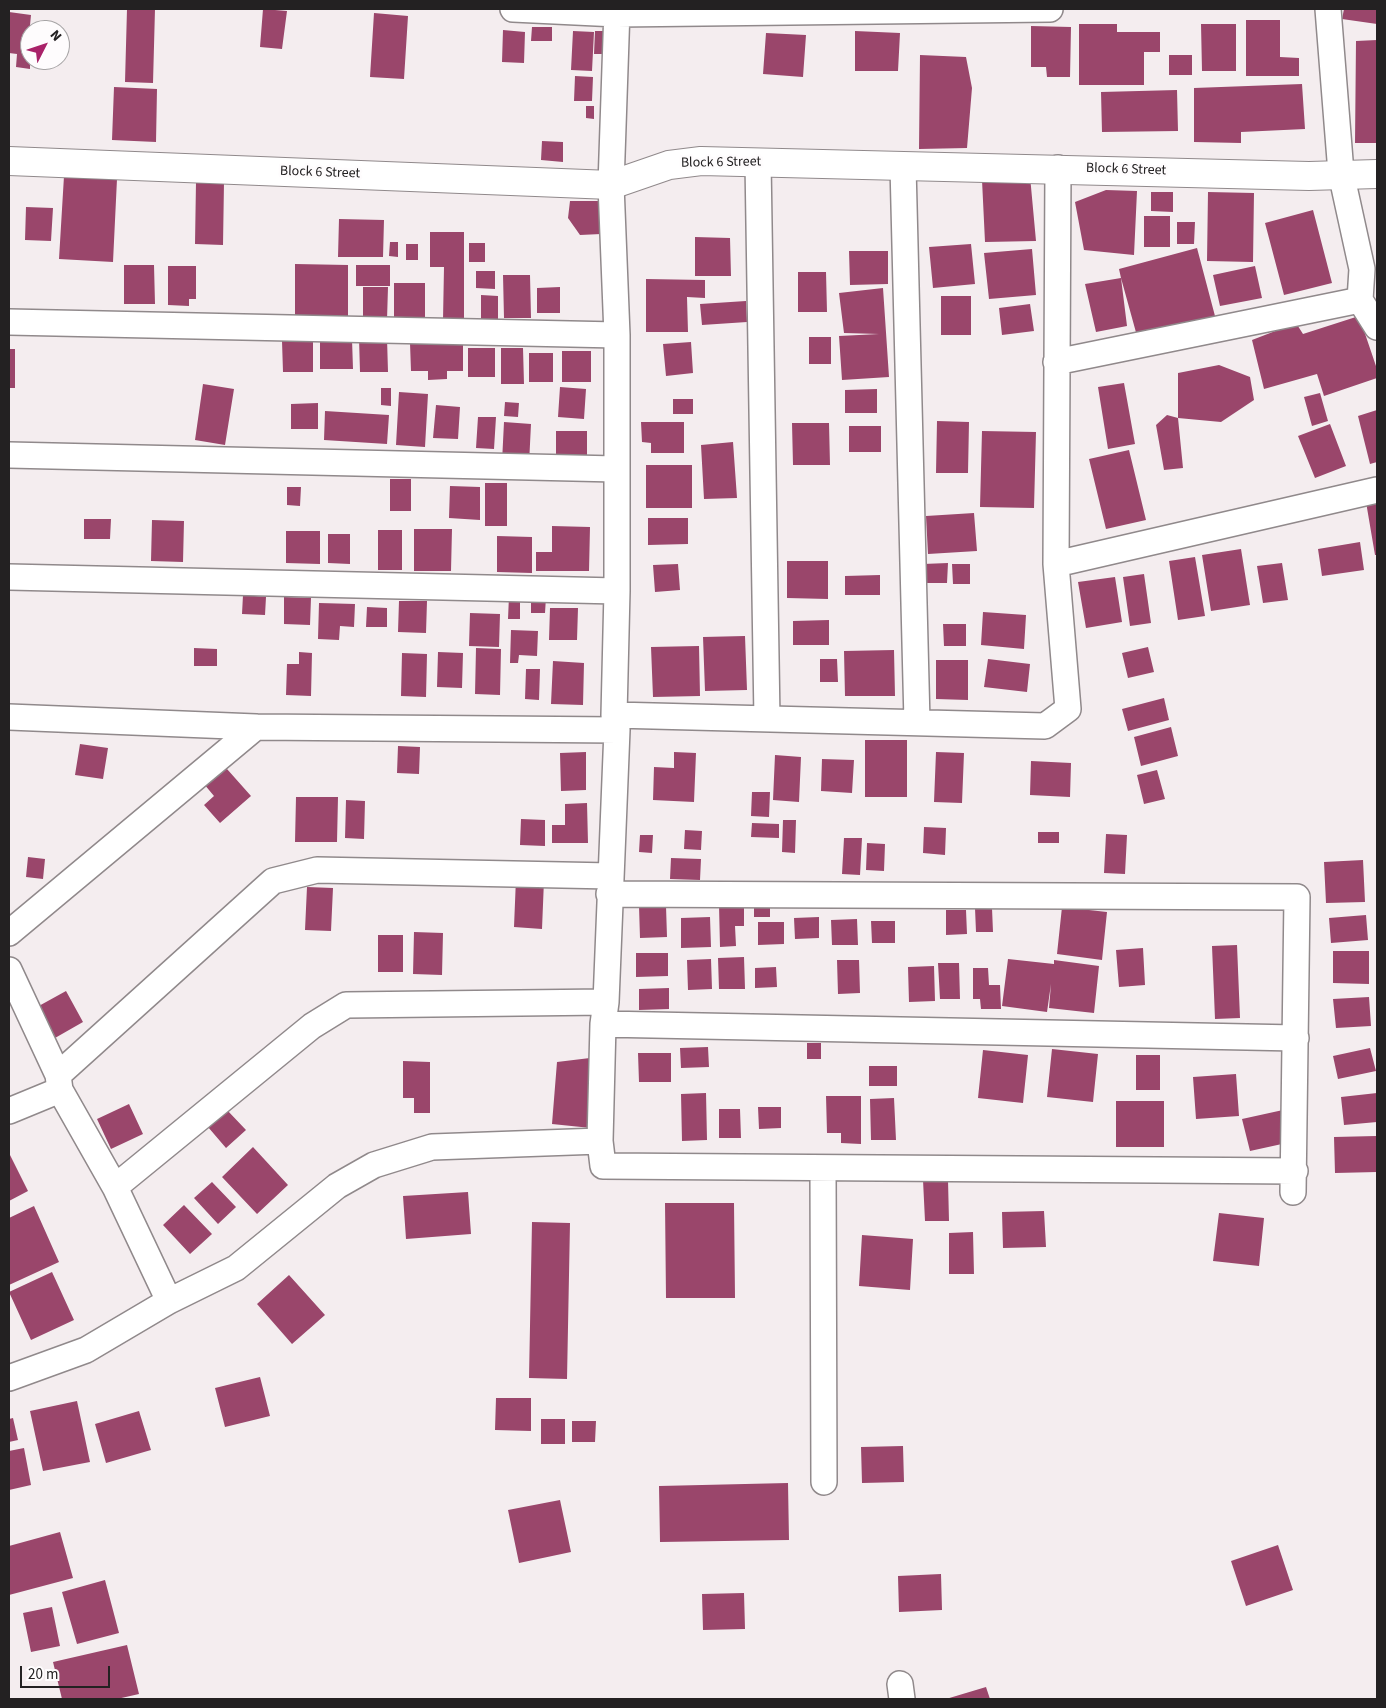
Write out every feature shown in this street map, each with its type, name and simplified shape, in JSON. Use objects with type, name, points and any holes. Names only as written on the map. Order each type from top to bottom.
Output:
[{"type":"street","points":[[513,9],[617,12],[1050,9]]},
{"type":"street","points":[[1328,9],[1341,173],[1362,269],[1360,300],[1377,327]]},
{"type":"street","points":[[9,1111],[59,1083],[273,880],[317,870],[610,885],[1297,897],[1294,1182],[823,1168],[603,1166],[600,1141],[610,885],[617,591],[617,335],[611,185],[617,12]]},
{"type":"street","name":"Block 6 Street","points":[[9,161],[611,185],[669,165],[701,162],[1058,168],[1309,176],[1341,173],[1377,174]]},
{"type":"street","points":[[758,162],[767,719]]},
{"type":"street","points":[[904,166],[917,722]]},
{"type":"street","points":[[9,717],[256,727],[767,719],[1045,726],[1068,709],[1056,564],[1058,168]]},
{"type":"street","points":[[1056,362],[1360,300]]},
{"type":"street","points":[[9,322],[617,335]]},
{"type":"street","points":[[9,455],[616,469]]},
{"type":"street","points":[[1056,564],[1377,490]]},
{"type":"street","points":[[9,577],[617,591]]},
{"type":"street","points":[[9,933],[256,727]]},
{"type":"street","points":[[9,970],[59,1083],[115,1187],[169,1301]]},
{"type":"street","points":[[115,1187],[312,1026],[346,1005],[1296,1038]]},
{"type":"street","points":[[9,1378],[86,1350],[169,1301],[236,1268],[337,1186],[374,1164],[432,1147],[600,1141]]},
{"type":"street","points":[[823,1168],[824,1482]]},
{"type":"building","points":[[127,9],[155,9],[153,83],[125,82]]},
{"type":"building","points":[[263,9],[287,11],[282,49],[260,47]]},
{"type":"building","points":[[1344,9],[1377,9],[1377,24],[1342,19]]},
{"type":"building","points":[[9,12],[31,15],[31,20],[20,20],[20,68],[16,67],[17,54],[9,53]]},
{"type":"building","points":[[374,13],[408,16],[404,79],[370,77]]},
{"type":"building","points":[[1246,20],[1280,20],[1280,57],[1299,58],[1299,76],[1246,76]]},
{"type":"building","points":[[1079,24],[1117,24],[1117,32],[1160,32],[1160,52],[1144,52],[1144,85],[1079,85]]},
{"type":"building","points":[[1201,24],[1236,24],[1236,71],[1202,71]]},
{"type":"building","points":[[1031,26],[1071,27],[1070,77],[1047,77],[1046,67],[1031,67]]},
{"type":"building","points":[[532,27],[552,27],[552,41],[531,41]]},
{"type":"building","points":[[503,30],[525,32],[524,63],[502,62]]},
{"type":"building","points":[[573,31],[594,32],[592,71],[571,70]]},
{"type":"building","points":[[595,31],[604,31],[603,54],[594,54]]},
{"type":"building","points":[[855,31],[900,33],[898,71],[855,71]]},
{"type":"building","points":[[766,33],[806,35],[803,77],[763,74]]},
{"type":"building","points":[[1377,40],[1377,143],[1355,143],[1356,41]]},
{"type":"building","points":[[920,55],[966,57],[972,88],[967,148],[919,149]]},
{"type":"building","points":[[1169,55],[1192,55],[1192,75],[1169,75]]},
{"type":"building","points":[[575,76],[593,77],[592,101],[574,101]]},
{"type":"building","points":[[1302,84],[1305,129],[1241,132],[1241,143],[1194,142],[1194,88]]},
{"type":"building","points":[[114,87],[157,89],[156,142],[112,140]]},
{"type":"building","points":[[1177,90],[1178,131],[1102,132],[1101,92]]},
{"type":"building","points":[[586,106],[594,106],[594,119],[586,118]]},
{"type":"building","points":[[542,141],[563,142],[563,162],[541,160]]},
{"type":"building","points":[[64,176],[117,179],[113,262],[59,259]]},
{"type":"building","points":[[1030,176],[1036,241],[985,242],[982,180]]},
{"type":"building","points":[[196,182],[224,182],[223,245],[195,244]]},
{"type":"building","points":[[1106,190],[1137,191],[1134,255],[1084,250],[1075,202]]},
{"type":"building","points":[[1151,192],[1173,192],[1173,212],[1151,211]]},
{"type":"building","points":[[1208,192],[1254,193],[1253,262],[1207,261]]},
{"type":"building","points":[[570,201],[602,201],[601,234],[580,235],[568,218]]},
{"type":"building","points":[[26,207],[53,208],[51,241],[25,240]]},
{"type":"building","points":[[1313,210],[1332,283],[1284,295],[1265,223]]},
{"type":"building","points":[[1144,216],[1170,216],[1170,247],[1144,247]]},
{"type":"building","points":[[339,219],[384,220],[383,257],[338,257]]},
{"type":"building","points":[[1177,222],[1195,222],[1194,244],[1177,244]]},
{"type":"building","points":[[430,232],[464,232],[464,320],[443,320],[444,267],[430,267]]},
{"type":"building","points":[[695,237],[730,238],[731,276],[695,276]]},
{"type":"building","points":[[390,242],[398,242],[398,257],[389,256]]},
{"type":"building","points":[[469,243],[485,243],[485,262],[469,262]]},
{"type":"building","points":[[406,244],[418,244],[418,260],[406,260]]},
{"type":"building","points":[[971,244],[975,284],[933,288],[929,247]]},
{"type":"building","points":[[1197,248],[1215,316],[1137,336],[1119,269]]},
{"type":"building","points":[[1032,249],[1036,295],[989,299],[984,253]]},
{"type":"building","points":[[849,251],[888,251],[888,284],[850,285]]},
{"type":"building","points":[[295,264],[348,265],[348,316],[295,316]]},
{"type":"building","points":[[124,265],[154,265],[155,304],[124,304]]},
{"type":"building","points":[[356,265],[390,265],[390,286],[356,286]]},
{"type":"building","points":[[168,266],[196,266],[196,299],[189,299],[189,306],[168,305]]},
{"type":"building","points":[[1255,266],[1262,298],[1220,306],[1213,275]]},
{"type":"building","points":[[476,271],[495,271],[495,289],[476,288]]},
{"type":"building","points":[[798,272],[826,272],[827,312],[798,312]]},
{"type":"building","points":[[503,275],[530,275],[531,318],[504,318]]},
{"type":"building","points":[[1121,278],[1127,326],[1096,332],[1085,284]]},
{"type":"building","points":[[646,279],[705,280],[705,298],[687,297],[688,332],[646,332]]},
{"type":"building","points":[[394,283],[425,283],[425,322],[394,321]]},
{"type":"building","points":[[363,287],[388,287],[387,320],[363,320]]},
{"type":"building","points":[[560,287],[560,313],[537,313],[537,288]]},
{"type":"building","points":[[883,288],[889,377],[842,380],[839,336],[879,334],[844,333],[839,293]]},
{"type":"building","points":[[481,295],[498,296],[498,321],[481,321]]},
{"type":"building","points":[[941,296],[971,296],[971,335],[941,335]]},
{"type":"building","points":[[746,301],[747,322],[702,325],[700,304]]},
{"type":"building","points":[[1030,304],[1034,331],[1002,335],[999,308]]},
{"type":"building","points":[[1359,316],[1377,369],[1377,378],[1324,396],[1317,374],[1264,389],[1252,340],[1296,323],[1303,334]]},
{"type":"building","points":[[809,337],[831,337],[831,364],[809,364]]},
{"type":"building","points":[[359,338],[387,338],[388,372],[360,372]]},
{"type":"building","points":[[320,339],[352,339],[353,369],[320,369]]},
{"type":"building","points":[[282,341],[313,341],[313,372],[283,372]]},
{"type":"building","points":[[691,342],[693,373],[666,376],[663,344]]},
{"type":"building","points":[[410,343],[463,343],[463,371],[447,371],[447,379],[428,380],[428,371],[411,371]]},
{"type":"building","points":[[468,348],[495,348],[495,377],[468,377]]},
{"type":"building","points":[[501,348],[523,348],[524,384],[501,384]]},
{"type":"building","points":[[9,349],[15,349],[15,388],[9,388]]},
{"type":"building","points":[[562,351],[591,351],[591,382],[562,382]]},
{"type":"building","points":[[529,353],[553,353],[553,382],[529,382]]},
{"type":"building","points":[[1219,365],[1250,377],[1254,400],[1221,422],[1178,418],[1178,373]]},
{"type":"building","points":[[1124,383],[1135,444],[1108,449],[1098,387]]},
{"type":"building","points":[[203,384],[234,389],[225,445],[195,440]]},
{"type":"building","points":[[560,387],[586,389],[584,419],[558,417]]},
{"type":"building","points":[[381,388],[391,388],[391,406],[381,405]]},
{"type":"building","points":[[877,389],[877,413],[845,413],[845,390]]},
{"type":"building","points":[[399,392],[428,394],[425,447],[396,445]]},
{"type":"building","points":[[1320,393],[1328,421],[1312,426],[1304,397]]},
{"type":"building","points":[[673,399],[693,399],[693,414],[673,414]]},
{"type":"building","points":[[505,402],[519,403],[518,417],[504,416]]},
{"type":"building","points":[[318,403],[318,429],[291,429],[291,404]]},
{"type":"building","points":[[436,405],[460,407],[458,439],[433,438]]},
{"type":"building","points":[[1377,410],[1377,462],[1370,464],[1358,416]]},
{"type":"building","points":[[325,411],[389,415],[387,444],[324,440]]},
{"type":"building","points":[[1167,415],[1178,418],[1183,468],[1164,470],[1156,425]]},
{"type":"building","points":[[478,417],[496,417],[494,449],[476,448]]},
{"type":"building","points":[[937,421],[969,422],[968,473],[936,473]]},
{"type":"building","points":[[504,422],[531,424],[529,464],[502,462]]},
{"type":"building","points":[[641,422],[684,422],[684,453],[651,453],[651,443],[642,442]]},
{"type":"building","points":[[792,423],[829,423],[830,465],[793,465]]},
{"type":"building","points":[[1330,424],[1346,466],[1315,478],[1298,436]]},
{"type":"building","points":[[849,426],[881,426],[881,452],[849,452]]},
{"type":"building","points":[[556,431],[587,431],[587,455],[556,455]]},
{"type":"building","points":[[982,431],[1036,432],[1034,508],[980,507]]},
{"type":"building","points":[[733,442],[737,498],[704,499],[701,445]]},
{"type":"building","points":[[1129,450],[1146,520],[1106,529],[1089,459]]},
{"type":"building","points":[[646,465],[692,465],[692,508],[646,508]]},
{"type":"building","points":[[390,479],[411,479],[411,511],[390,511]]},
{"type":"building","points":[[485,483],[507,483],[507,526],[485,526]]},
{"type":"building","points":[[450,486],[480,487],[480,520],[449,518]]},
{"type":"building","points":[[287,487],[301,487],[300,506],[287,505]]},
{"type":"building","points":[[1377,500],[1377,555],[1375,555],[1366,502]]},
{"type":"building","points":[[974,513],[977,551],[928,554],[926,516]]},
{"type":"building","points":[[648,518],[688,518],[688,544],[648,545]]},
{"type":"building","points":[[84,519],[111,519],[110,539],[84,539]]},
{"type":"building","points":[[152,520],[184,521],[183,562],[151,561]]},
{"type":"building","points":[[552,526],[590,527],[589,571],[536,571],[536,552],[552,552]]},
{"type":"building","points":[[414,529],[452,529],[451,571],[414,571]]},
{"type":"building","points":[[378,530],[402,530],[402,570],[378,570]]},
{"type":"building","points":[[286,531],[320,531],[320,564],[286,563]]},
{"type":"building","points":[[328,534],[350,534],[350,564],[328,563]]},
{"type":"building","points":[[497,536],[532,537],[532,573],[497,572]]},
{"type":"building","points":[[1360,542],[1364,570],[1322,576],[1318,549]]},
{"type":"building","points":[[1241,549],[1250,605],[1211,611],[1202,555]]},
{"type":"building","points":[[1195,557],[1205,616],[1178,620],[1169,561]]},
{"type":"building","points":[[787,561],[828,561],[828,599],[787,598]]},
{"type":"building","points":[[948,563],[947,583],[923,583],[923,564]]},
{"type":"building","points":[[1282,563],[1288,600],[1263,603],[1257,566]]},
{"type":"building","points":[[678,564],[680,590],[655,592],[653,565]]},
{"type":"building","points":[[952,564],[970,564],[970,584],[953,584]]},
{"type":"building","points":[[1144,574],[1151,623],[1130,626],[1123,577]]},
{"type":"building","points":[[880,575],[880,595],[845,595],[845,576]]},
{"type":"building","points":[[1115,577],[1122,622],[1086,628],[1078,582]]},
{"type":"building","points":[[243,595],[266,597],[265,615],[242,614]]},
{"type":"building","points":[[509,596],[520,597],[520,619],[508,619]]},
{"type":"building","points":[[284,597],[311,598],[310,625],[284,624]]},
{"type":"building","points":[[531,597],[546,597],[545,613],[531,613]]},
{"type":"building","points":[[399,601],[427,601],[426,633],[398,632]]},
{"type":"building","points":[[319,603],[355,604],[354,627],[340,626],[339,640],[318,639]]},
{"type":"building","points":[[367,607],[387,608],[387,627],[366,627]]},
{"type":"building","points":[[550,608],[578,608],[577,640],[549,640]]},
{"type":"building","points":[[983,612],[1026,615],[1024,649],[981,645]]},
{"type":"building","points":[[470,613],[500,614],[499,647],[469,646]]},
{"type":"building","points":[[829,620],[829,645],[793,645],[793,621]]},
{"type":"building","points":[[943,624],[966,624],[966,646],[944,646]]},
{"type":"building","points":[[511,630],[538,631],[537,656],[519,655],[518,663],[510,663]]},
{"type":"building","points":[[745,636],[747,690],[705,691],[703,637]]},
{"type":"building","points":[[699,646],[700,696],[653,697],[651,647]]},
{"type":"building","points":[[1148,647],[1154,672],[1128,678],[1122,653]]},
{"type":"building","points":[[194,648],[217,649],[217,666],[194,666]]},
{"type":"building","points":[[476,648],[501,649],[500,695],[475,694]]},
{"type":"building","points":[[894,650],[895,696],[845,696],[844,651]]},
{"type":"building","points":[[299,652],[312,653],[311,696],[286,695],[287,664],[299,664]]},
{"type":"building","points":[[438,652],[463,653],[462,688],[437,687]]},
{"type":"building","points":[[402,653],[427,654],[426,697],[401,696]]},
{"type":"building","points":[[820,659],[837,659],[838,682],[820,682]]},
{"type":"building","points":[[988,659],[1030,664],[1027,692],[984,687]]},
{"type":"building","points":[[936,660],[968,660],[968,700],[936,699]]},
{"type":"building","points":[[553,661],[584,663],[583,705],[551,704]]},
{"type":"building","points":[[526,669],[540,669],[539,700],[525,699]]},
{"type":"building","points":[[1164,698],[1169,720],[1128,731],[1122,709]]},
{"type":"building","points":[[1171,727],[1178,756],[1141,766],[1134,737]]},
{"type":"building","points":[[865,740],[907,740],[907,797],[865,797]]},
{"type":"building","points":[[80,744],[108,748],[103,779],[75,775]]},
{"type":"building","points":[[398,746],[420,747],[419,774],[397,773]]},
{"type":"building","points":[[586,752],[586,790],[561,791],[560,753]]},
{"type":"building","points":[[674,752],[696,753],[694,802],[653,800],[654,767],[674,768]]},
{"type":"building","points":[[936,752],[964,753],[962,803],[934,802]]},
{"type":"building","points":[[775,755],[801,757],[799,802],[773,800]]},
{"type":"building","points":[[822,759],[854,760],[852,793],[821,791]]},
{"type":"building","points":[[219,760],[251,796],[220,823],[204,805],[214,796],[199,778]]},
{"type":"building","points":[[1031,761],[1071,763],[1070,797],[1030,795]]},
{"type":"building","points":[[1157,770],[1165,799],[1144,804],[1137,775]]},
{"type":"building","points":[[752,792],[770,792],[769,817],[751,816]]},
{"type":"building","points":[[296,797],[338,797],[337,842],[295,842]]},
{"type":"building","points":[[346,800],[365,801],[364,839],[345,838]]},
{"type":"building","points":[[587,803],[588,843],[552,843],[552,825],[565,825],[565,804]]},
{"type":"building","points":[[521,819],[545,820],[545,846],[520,845]]},
{"type":"building","points":[[783,820],[796,820],[795,853],[782,852]]},
{"type":"building","points":[[752,823],[779,824],[779,838],[751,837]]},
{"type":"building","points":[[924,827],[946,828],[945,855],[923,853]]},
{"type":"building","points":[[685,830],[702,831],[701,850],[684,849]]},
{"type":"building","points":[[1038,832],[1059,832],[1059,843],[1038,843]]},
{"type":"building","points":[[1106,834],[1127,835],[1125,874],[1104,873]]},
{"type":"building","points":[[640,835],[653,835],[652,853],[639,852]]},
{"type":"building","points":[[844,838],[862,838],[860,875],[842,874]]},
{"type":"building","points":[[867,843],[885,844],[884,871],[866,870]]},
{"type":"building","points":[[28,857],[45,859],[43,879],[26,877]]},
{"type":"building","points":[[671,858],[701,859],[700,880],[670,879]]},
{"type":"building","points":[[1363,860],[1365,902],[1326,903],[1324,862]]},
{"type":"building","points":[[516,878],[544,880],[542,929],[514,927]]},
{"type":"building","points":[[307,887],[333,888],[331,931],[305,930]]},
{"type":"building","points":[[754,901],[770,901],[770,917],[754,917]]},
{"type":"building","points":[[744,904],[744,926],[735,926],[736,946],[720,947],[719,905]]},
{"type":"building","points":[[639,906],[666,906],[667,937],[640,938]]},
{"type":"building","points":[[1062,907],[1107,912],[1102,960],[1057,954]]},
{"type":"building","points":[[975,908],[992,908],[993,932],[976,932]]},
{"type":"building","points":[[946,910],[966,910],[967,934],[946,935]]},
{"type":"building","points":[[1366,915],[1368,940],[1331,943],[1329,918]]},
{"type":"building","points":[[710,917],[711,947],[681,948],[681,918]]},
{"type":"building","points":[[819,917],[819,938],[795,939],[794,918]]},
{"type":"building","points":[[857,919],[858,945],[832,945],[831,920]]},
{"type":"building","points":[[871,921],[895,921],[895,943],[872,943]]},
{"type":"building","points":[[758,922],[784,922],[784,944],[758,945]]},
{"type":"building","points":[[414,932],[443,933],[442,975],[413,974]]},
{"type":"building","points":[[378,935],[403,935],[403,972],[378,972]]},
{"type":"building","points":[[1237,945],[1240,1018],[1215,1019],[1212,946]]},
{"type":"building","points":[[1143,948],[1145,985],[1119,987],[1116,950]]},
{"type":"building","points":[[1333,951],[1369,951],[1369,984],[1333,983]]},
{"type":"building","points":[[636,953],[668,953],[668,976],[636,977]]},
{"type":"building","points":[[744,957],[745,989],[719,989],[718,958]]},
{"type":"building","points":[[711,959],[712,989],[688,990],[687,960]]},
{"type":"building","points":[[1008,959],[1054,964],[1054,960],[1099,966],[1094,1013],[1049,1008],[1051,984],[1047,1012],[1002,1006]]},
{"type":"building","points":[[837,960],[859,960],[860,993],[838,994]]},
{"type":"building","points":[[938,963],[959,963],[960,999],[940,999]]},
{"type":"building","points":[[934,966],[935,1001],[909,1002],[908,967]]},
{"type":"building","points":[[776,967],[777,987],[755,988],[755,968]]},
{"type":"building","points":[[973,968],[988,968],[989,985],[1000,985],[1001,1009],[981,1009],[980,999],[973,999]]},
{"type":"building","points":[[669,988],[669,1009],[639,1010],[639,989]]},
{"type":"building","points":[[66,991],[83,1022],[55,1038],[37,1007]]},
{"type":"building","points":[[1369,997],[1371,1026],[1336,1028],[1333,999]]},
{"type":"building","points":[[807,1043],[821,1043],[821,1059],[807,1059]]},
{"type":"building","points":[[708,1047],[709,1067],[681,1068],[680,1048]]},
{"type":"building","points":[[1370,1048],[1376,1071],[1338,1079],[1333,1056]]},
{"type":"building","points":[[1052,1049],[1098,1054],[1093,1102],[1047,1097]]},
{"type":"building","points":[[983,1050],[1028,1055],[1023,1103],[978,1098]]},
{"type":"building","points":[[638,1053],[671,1053],[671,1082],[639,1082]]},
{"type":"building","points":[[1136,1055],[1160,1055],[1160,1090],[1136,1090]]},
{"type":"building","points":[[590,1058],[591,1128],[552,1124],[557,1062]]},
{"type":"building","points":[[403,1061],[430,1062],[430,1113],[414,1113],[414,1098],[403,1098]]},
{"type":"building","points":[[869,1066],[897,1066],[897,1086],[869,1086]]},
{"type":"building","points":[[1236,1074],[1239,1116],[1196,1119],[1193,1077]]},
{"type":"building","points":[[706,1093],[707,1140],[682,1141],[681,1094]]},
{"type":"building","points":[[1377,1093],[1377,1122],[1344,1125],[1341,1097]]},
{"type":"building","points":[[826,1096],[861,1096],[861,1144],[841,1143],[841,1133],[827,1133]]},
{"type":"building","points":[[894,1098],[896,1140],[871,1140],[870,1099]]},
{"type":"building","points":[[1116,1101],[1164,1101],[1164,1147],[1116,1147]]},
{"type":"building","points":[[129,1104],[143,1134],[111,1149],[97,1119]]},
{"type":"building","points":[[758,1107],[781,1107],[781,1128],[759,1129]]},
{"type":"building","points":[[719,1109],[740,1109],[741,1138],[719,1138]]},
{"type":"building","points":[[227,1110],[246,1130],[226,1148],[208,1127]]},
{"type":"building","points":[[1283,1110],[1291,1142],[1250,1151],[1242,1119]]},
{"type":"building","points":[[1376,1136],[1377,1172],[1335,1173],[1334,1137]]},
{"type":"building","points":[[253,1147],[288,1185],[257,1214],[222,1177]]},
{"type":"building","points":[[9,1153],[28,1191],[9,1201]]},
{"type":"building","points":[[923,1180],[948,1180],[949,1221],[925,1221]]},
{"type":"building","points":[[212,1182],[236,1207],[218,1224],[194,1198]]},
{"type":"building","points":[[468,1192],[471,1234],[406,1239],[403,1196]]},
{"type":"building","points":[[665,1203],[734,1203],[735,1298],[666,1298]]},
{"type":"building","points":[[184,1205],[212,1234],[190,1254],[163,1225]]},
{"type":"building","points":[[34,1206],[59,1262],[9,1285],[9,1218]]},
{"type":"building","points":[[1044,1211],[1046,1247],[1003,1248],[1002,1212]]},
{"type":"building","points":[[1219,1213],[1264,1218],[1259,1266],[1213,1261]]},
{"type":"building","points":[[532,1222],[570,1223],[567,1379],[529,1378]]},
{"type":"building","points":[[973,1232],[974,1274],[949,1274],[949,1233]]},
{"type":"building","points":[[862,1235],[913,1239],[910,1290],[859,1286]]},
{"type":"building","points":[[52,1272],[74,1320],[31,1340],[9,1292]]},
{"type":"building","points":[[289,1275],[325,1315],[292,1344],[257,1304]]},
{"type":"building","points":[[260,1377],[270,1416],[225,1427],[215,1388]]},
{"type":"building","points":[[496,1398],[531,1398],[531,1431],[495,1430]]},
{"type":"building","points":[[77,1401],[90,1462],[43,1471],[30,1411]]},
{"type":"building","points":[[139,1411],[151,1450],[106,1463],[95,1424]]},
{"type":"building","points":[[13,1418],[18,1440],[9,1442],[9,1419]]},
{"type":"building","points":[[541,1419],[565,1419],[565,1444],[541,1444]]},
{"type":"building","points":[[572,1421],[596,1421],[595,1442],[572,1442]]},
{"type":"building","points":[[903,1446],[904,1482],[862,1483],[861,1447]]},
{"type":"building","points":[[24,1448],[31,1485],[9,1490],[9,1451]]},
{"type":"building","points":[[788,1483],[789,1540],[660,1542],[659,1486]]},
{"type":"building","points":[[560,1500],[571,1552],[519,1563],[508,1510]]},
{"type":"building","points":[[60,1532],[73,1578],[9,1595],[9,1546]]},
{"type":"building","points":[[1278,1545],[1293,1590],[1246,1606],[1231,1561]]},
{"type":"building","points":[[941,1574],[942,1610],[899,1612],[898,1576]]},
{"type":"building","points":[[105,1580],[119,1633],[77,1644],[62,1592]]},
{"type":"building","points":[[744,1593],[745,1629],[703,1630],[702,1594]]},
{"type":"building","points":[[52,1607],[60,1646],[31,1652],[23,1613]]},
{"type":"building","points":[[127,1645],[139,1694],[117,1699],[62,1699],[53,1662]]},
{"type":"building","points":[[986,1687],[990,1699],[946,1699]]}]
